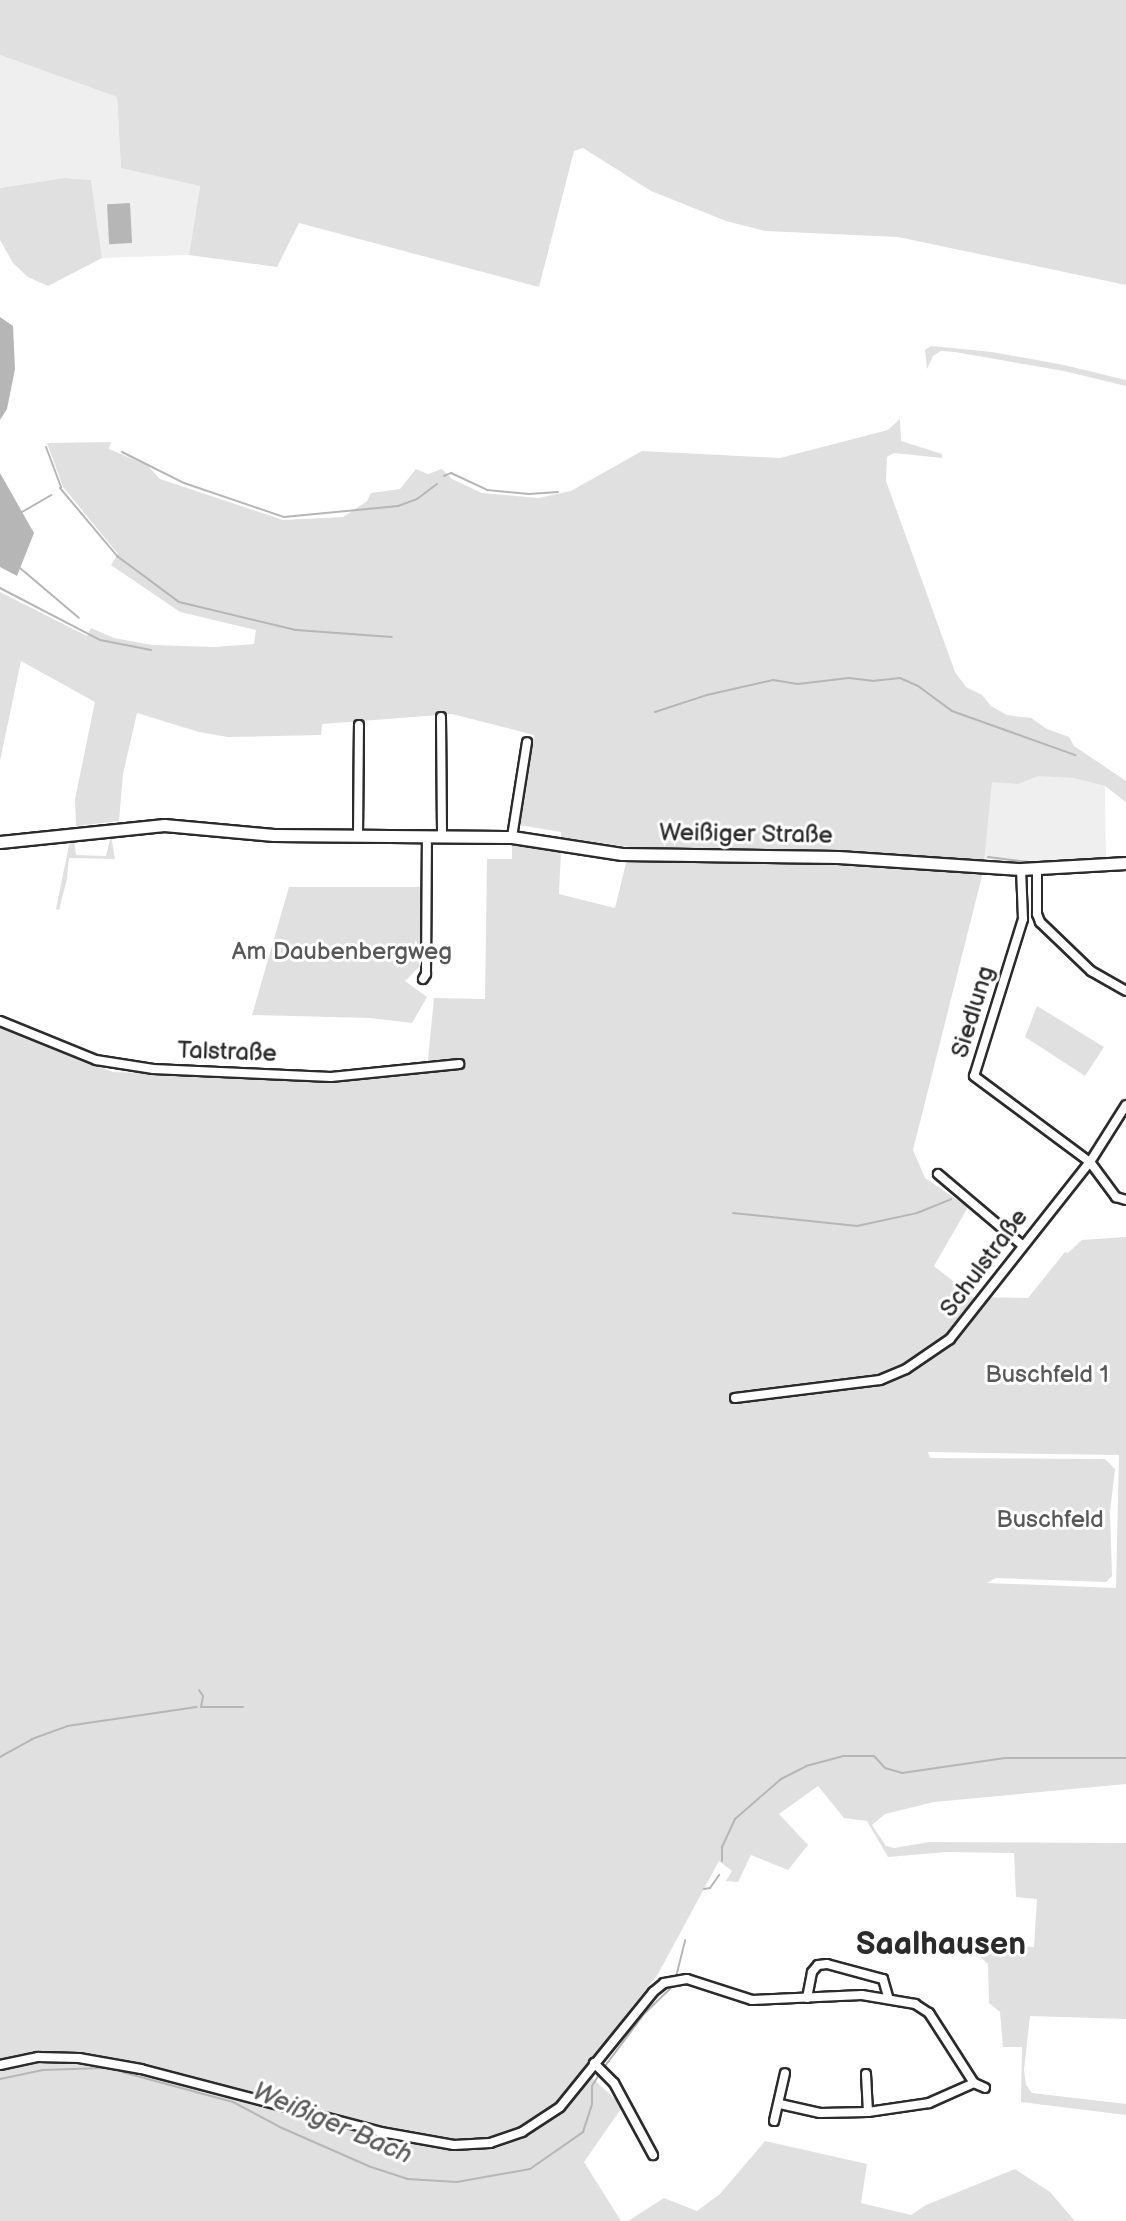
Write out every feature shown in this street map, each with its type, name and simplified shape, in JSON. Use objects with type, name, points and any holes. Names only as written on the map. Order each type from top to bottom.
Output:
[{"type":"street","points":[[441,717],[442,836]]},
{"type":"street","points":[[358,836],[359,725]]},
{"type":"street","points":[[512,837],[527,742]]},
{"type":"street","name":"Weißiger Straße","points":[[0,842],[164,825],[274,835],[512,837],[622,854],[838,857],[1021,869],[1126,863]]},
{"type":"street","points":[[423,979],[426,974],[427,836]]},
{"type":"street","name":"Siedlung","points":[[1021,869],[1024,914],[974,1076],[1090,1162]]},
{"type":"street","points":[[1037,869],[1037,914],[1040,922],[1091,971],[1126,991]]},
{"type":"street","points":[[1024,914],[1037,914]]},
{"type":"street","name":"Talstraße","points":[[0,1021],[96,1060],[145,1068],[331,1077],[459,1064]]},
{"type":"street","name":"Schulstraße","points":[[735,1398],[865,1383],[906,1369],[959,1330],[1022,1245],[1090,1162],[1126,1105]]},
{"type":"street","points":[[1090,1162],[1116,1197],[1126,1200]]},
{"type":"street","points":[[938,1174],[1022,1245]]},
{"type":"street","points":[[807,1998],[812,1972],[818,1965],[827,1964],[883,1979],[888,1996]]},
{"type":"street","points":[[0,2065],[38,2057],[91,2060],[141,2069],[338,2122],[454,2145],[490,2143],[543,2121],[560,2107],[600,2067],[614,2039],[653,1992],[668,1982],[680,1979],[702,1981],[752,2000],[888,1996],[915,2004],[929,2013],[974,2083],[985,2088]]},
{"type":"street","points":[[600,2067],[653,2155]]},
{"type":"street","points":[[774,2121],[785,2073]]},
{"type":"street","points":[[866,2074],[868,2112]]},
{"type":"street","points":[[780,2104],[820,2113],[868,2112],[929,2103],[974,2083]]},
{"type":"shaded area","points":[[0,55],[117,97],[121,167],[200,186],[189,255],[102,258],[91,180],[64,178],[0,188]]},
{"type":"shaded area","points":[[130,203],[132,243],[109,244],[107,204]]},
{"type":"shaded area","points":[[0,317],[13,326],[15,369],[7,409],[0,420]]},
{"type":"shaded area","points":[[0,473],[34,533],[17,576],[0,567]]},
{"type":"shaded area","points":[[965,747],[1105,786],[1106,860],[1040,864],[985,859]]},
{"type":"green space","points":[[0,0],[1126,0],[1126,285],[898,237],[765,231],[726,221],[651,191],[583,148],[574,151],[539,287],[299,223],[277,267],[189,255],[200,186],[121,168],[117,97],[0,55]]},
{"type":"green space","points":[[64,178],[91,180],[102,258],[48,286],[28,277],[13,263],[0,240],[0,188]]},
{"type":"green space","points":[[931,346],[992,352],[1064,365],[1126,380],[1126,386],[1064,371],[955,352],[941,351],[933,356],[927,369],[925,350]]},
{"type":"green space","points":[[900,419],[901,441],[942,454],[942,458],[894,453],[887,457],[886,481],[955,672],[966,687],[982,695],[991,706],[1007,715],[1031,718],[1047,729],[1069,737],[1074,746],[1126,781],[1126,802],[1105,786],[1074,778],[1038,776],[1018,784],[992,782],[983,872],[913,1150],[925,1178],[968,1207],[934,1266],[973,1297],[1028,1298],[1065,1252],[1068,1253],[1082,1240],[1126,1237],[1126,1784],[934,1802],[885,1814],[872,1825],[886,1846],[894,1848],[930,1842],[1126,1843],[1126,2019],[1030,2016],[1024,2070],[1026,2085],[1032,2093],[1126,2104],[1126,2115],[1021,2102],[1022,2047],[1003,2047],[1000,2012],[989,2003],[988,1964],[964,1942],[1034,1947],[1037,1899],[1016,1897],[1014,1853],[947,1852],[888,1857],[867,1821],[844,1818],[818,1786],[779,1814],[808,1845],[788,1870],[751,1855],[738,1882],[726,1881],[732,1871],[719,1861],[658,1974],[583,2070],[623,2106],[584,2162],[621,2221],[0,2221],[0,1028],[113,1072],[331,1080],[427,1070],[434,998],[485,999],[487,859],[512,859],[512,842],[561,851],[559,894],[615,908],[630,847],[561,837],[561,832],[519,825],[534,735],[452,714],[322,724],[321,735],[228,737],[199,732],[137,713],[123,774],[119,821],[76,826],[75,799],[95,702],[21,661],[0,761],[0,592],[87,636],[91,628],[114,638],[152,645],[215,647],[254,644],[256,630],[180,612],[111,565],[118,554],[63,487],[47,443],[111,442],[109,449],[147,465],[160,479],[283,520],[343,517],[367,501],[371,493],[400,489],[416,469],[428,474],[442,469],[452,479],[482,493],[538,498],[571,491],[642,451],[780,458],[888,430]],"holes":[[[928,1452],[1119,1455],[1116,1588],[987,1583],[996,1578],[1106,1582],[1112,1576],[1110,1512],[1115,1469],[1105,1459],[930,1458]]]},
{"type":"green space","points":[[111,835],[115,859],[69,858],[67,879],[59,910],[56,909],[70,840],[74,840],[76,855],[106,856]]},
{"type":"green space","name":"Am Daubenbergweg","points":[[289,887],[421,887],[423,963],[405,981],[427,997],[412,1023],[370,1018],[252,1015]]},
{"type":"green space","points":[[1037,1006],[1104,1047],[1085,1076],[1025,1037]]},
{"type":"green space","points":[[765,2141],[867,2164],[861,2203],[911,2215],[926,2205],[1015,2169],[1050,2192],[1075,2221],[628,2221],[664,2198],[697,2211],[720,2194]]},
{"type":"waterway","points":[[46,447],[61,487]]},
{"type":"waterway","points":[[122,452],[184,483],[284,517],[398,506],[417,499],[437,484]]},
{"type":"waterway","points":[[444,476],[451,473],[487,490],[529,494],[558,492]]},
{"type":"waterway","points":[[60,488],[117,556],[179,602],[296,630],[392,637]]},
{"type":"waterway","points":[[22,512],[51,495]]},
{"type":"waterway","points":[[20,568],[79,618]]},
{"type":"waterway","points":[[0,588],[100,640],[151,650]]},
{"type":"waterway","points":[[655,712],[707,695],[773,680],[798,684],[849,678],[872,681],[900,678],[918,686],[952,711],[1075,755]]},
{"type":"waterway","points":[[988,857],[1029,862]]},
{"type":"waterway","points":[[21,1034],[50,1046]]},
{"type":"waterway","points":[[733,1213],[857,1226],[917,1213],[951,1199]]},
{"type":"waterway","points":[[199,1690],[203,1696],[201,1707],[243,1707]]},
{"type":"waterway","points":[[0,1757],[32,1739],[67,1726],[197,1707]]},
{"type":"waterway","name":"Weißiger Bach","points":[[722,1861],[722,1847],[735,1819],[781,1779],[806,1766],[843,1756],[874,1756],[885,1768],[902,1773],[1005,1758],[1126,1758]]},
{"type":"waterway","name":"Weißiger Bach","points":[[704,1889],[710,1888],[719,1875]]},
{"type":"waterway","name":"Weißiger Bach","points":[[676,1977],[685,1940]]},
{"type":"waterway","name":"Weißiger Bach","points":[[602,2070],[644,2014],[675,1984]]},
{"type":"waterway","name":"Weißiger Bach","points":[[0,2079],[43,2070],[103,2068]]},
{"type":"waterway","name":"Weißiger Bach","points":[[122,2072],[233,2102],[282,2128],[371,2167],[407,2179],[457,2182],[530,2169],[583,2132],[592,2104],[592,2086],[599,2075]]},
{"type":"district","name":"Saalhausen","points":[[941,1945]]},
{"type":"park label","name":"Buschfeld 1","points":[[1047,1375]]},
{"type":"park label","name":"Buschfeld","points":[[1050,1520]]}]
